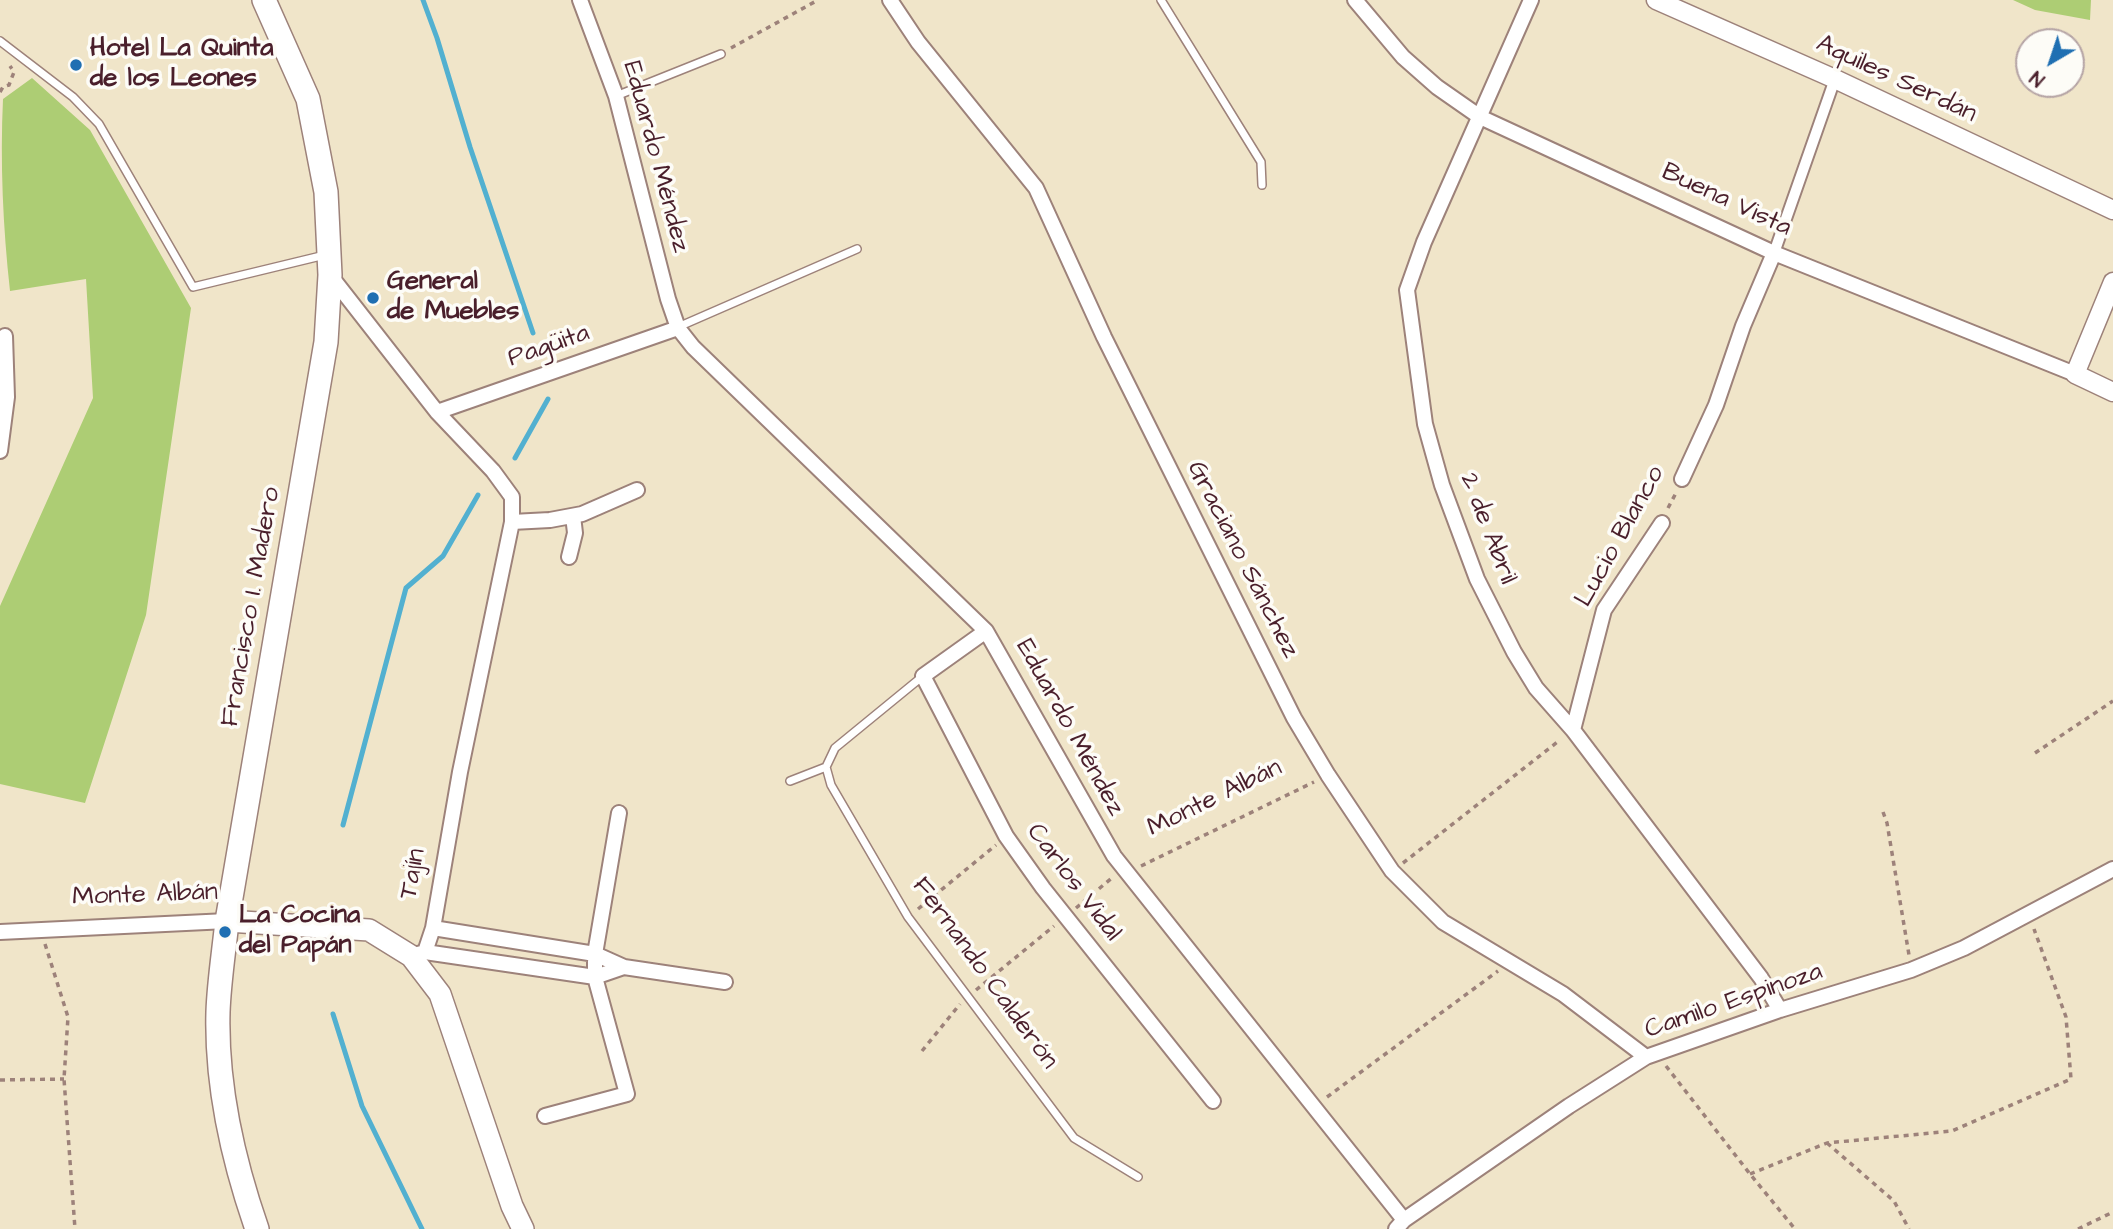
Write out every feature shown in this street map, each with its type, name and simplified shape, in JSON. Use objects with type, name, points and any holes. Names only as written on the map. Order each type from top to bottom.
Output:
[{"type":"main road","name":"Francisco I. Madero","points":[[257,1229],[244,1191],[228,1122],[219,1066],[218,1012],[227,921],[326,342],[330,265],[326,191],[308,99],[264,0]]},
{"type":"main road","name":"Monte Albán","points":[[227,921],[369,930],[418,954]]},
{"type":"main road","points":[[418,954],[440,994],[512,1206],[523,1229]]},
{"type":"street","name":"Eduardo Méndez","points":[[580,0],[617,96],[668,299],[678,328],[693,347],[986,631],[1114,856],[1312,1108],[1400,1225]]},
{"type":"street","name":"Graciano Sánchez","points":[[890,0],[918,41],[1036,188],[1104,337],[1288,706],[1328,775],[1392,871],[1443,922],[1508,964],[1563,994],[1651,1055]]},
{"type":"street","name":"Buena Vista","points":[[1355,0],[1403,57],[1437,88],[1480,117],[1774,253],[2075,374],[2113,392]]},
{"type":"street","name":"2 de Abril","points":[[1531,0],[1424,242],[1407,290],[1425,424],[1442,485],[1477,579],[1525,670],[1536,688],[1573,730],[1761,978],[1780,1010]]},
{"type":"street","name":"Aquiles Serdán","points":[[1656,0],[1835,79],[2113,210]]},
{"type":"street","name":"Lucio Blanco","points":[[1682,479],[1716,405],[1774,253],[1835,79]]},
{"type":"street","points":[[330,265],[437,412]]},
{"type":"street","points":[[2075,374],[2113,282]]},
{"type":"street","name":"Pagüita","points":[[437,412],[678,328]]},
{"type":"street","points":[[0,451],[8,397],[5,336]]},
{"type":"street","name":"Tajín","points":[[418,954],[433,928],[460,772],[512,522],[512,497],[493,471],[437,412]]},
{"type":"street","points":[[512,522],[582,514],[637,490]]},
{"type":"street","points":[[569,557],[575,533],[573,516]]},
{"type":"street","name":"Lucio Blanco","points":[[1573,730],[1604,610],[1662,523]]},
{"type":"street","points":[[923,676],[986,631]]},
{"type":"street","name":"Carlos Vidal","points":[[923,676],[1006,836],[1066,917],[1213,1101]]},
{"type":"street","points":[[545,1116],[627,1094],[595,977],[595,954],[619,813]]},
{"type":"street","name":"Camilo Espinoza","points":[[1400,1225],[1569,1106],[1651,1055],[1780,1010],[1911,970],[1964,948],[2113,869]]},
{"type":"street","name":"Monte Albán","points":[[0,932],[227,921]]},
{"type":"street","name":"Monte Albán","points":[[433,928],[595,954],[624,967],[725,982]]},
{"type":"street","points":[[513,965],[519,942]]},
{"type":"street","name":"Monte Albán","points":[[418,954],[595,977],[624,967]]},
{"type":"lane","points":[[1161,0],[1261,162],[1262,185]]},
{"type":"lane","points":[[3,43],[73,97],[99,124],[193,287],[330,265]]},
{"type":"lane","points":[[617,96],[721,54]]},
{"type":"lane","points":[[678,328],[857,249]]},
{"type":"lane","points":[[790,781],[827,767],[835,748],[923,676]]},
{"type":"lane","name":"Fernando Calderón","points":[[827,767],[831,785],[908,917],[967,997],[1074,1138],[1138,1177]]},
{"type":"path","points":[[721,54],[818,0]]},
{"type":"path","points":[[0,92],[3,87],[9,85],[15,72],[4,57],[3,43]]},
{"type":"path","name":"Lucio Blanco","points":[[1662,523],[1682,479]]},
{"type":"path","points":[[2035,753],[2113,701]]},
{"type":"path","points":[[1392,871],[1573,730]]},
{"type":"path","name":"Monte Albán","points":[[922,1051],[967,997],[1125,871],[1328,775]]},
{"type":"path","points":[[1883,813],[1887,823],[1911,970]]},
{"type":"path","points":[[908,917],[1006,836]]},
{"type":"path","points":[[1749,1174],[1827,1143],[1952,1131],[2071,1079],[2066,1017],[2029,915]]},
{"type":"path","points":[[40,928],[68,1017],[64,1079],[75,1229]]},
{"type":"path","points":[[1312,1108],[1508,964]]},
{"type":"path","points":[[1651,1055],[1796,1229]]},
{"type":"path","points":[[0,1080],[64,1079]]},
{"type":"path","points":[[1827,1143],[1894,1201],[1909,1229]]},
{"type":"path","points":[[2078,1229],[2113,1212]]},
{"type":"green space","points":[[2013,0],[2091,0],[2090,20],[2035,10]]},
{"type":"green space","points":[[32,78],[90,130],[191,308],[146,615],[85,803],[0,784],[0,606],[93,398],[86,279],[10,291],[3,195],[3,99]]},
{"type":"waterway","points":[[423,0],[533,333]]},
{"type":"waterway","points":[[515,458],[548,399]]},
{"type":"waterway","points":[[343,825],[406,588],[443,556],[478,495]]},
{"type":"waterway","points":[[333,1014],[362,1106],[422,1229]]},
{"type":"place","name":"Hotel La Quinta de los Leones","points":[[76,65]]},
{"type":"place","name":"General de Muebles","points":[[373,298]]},
{"type":"place","name":"La Cocina del Papán","points":[[225,932]]}]
